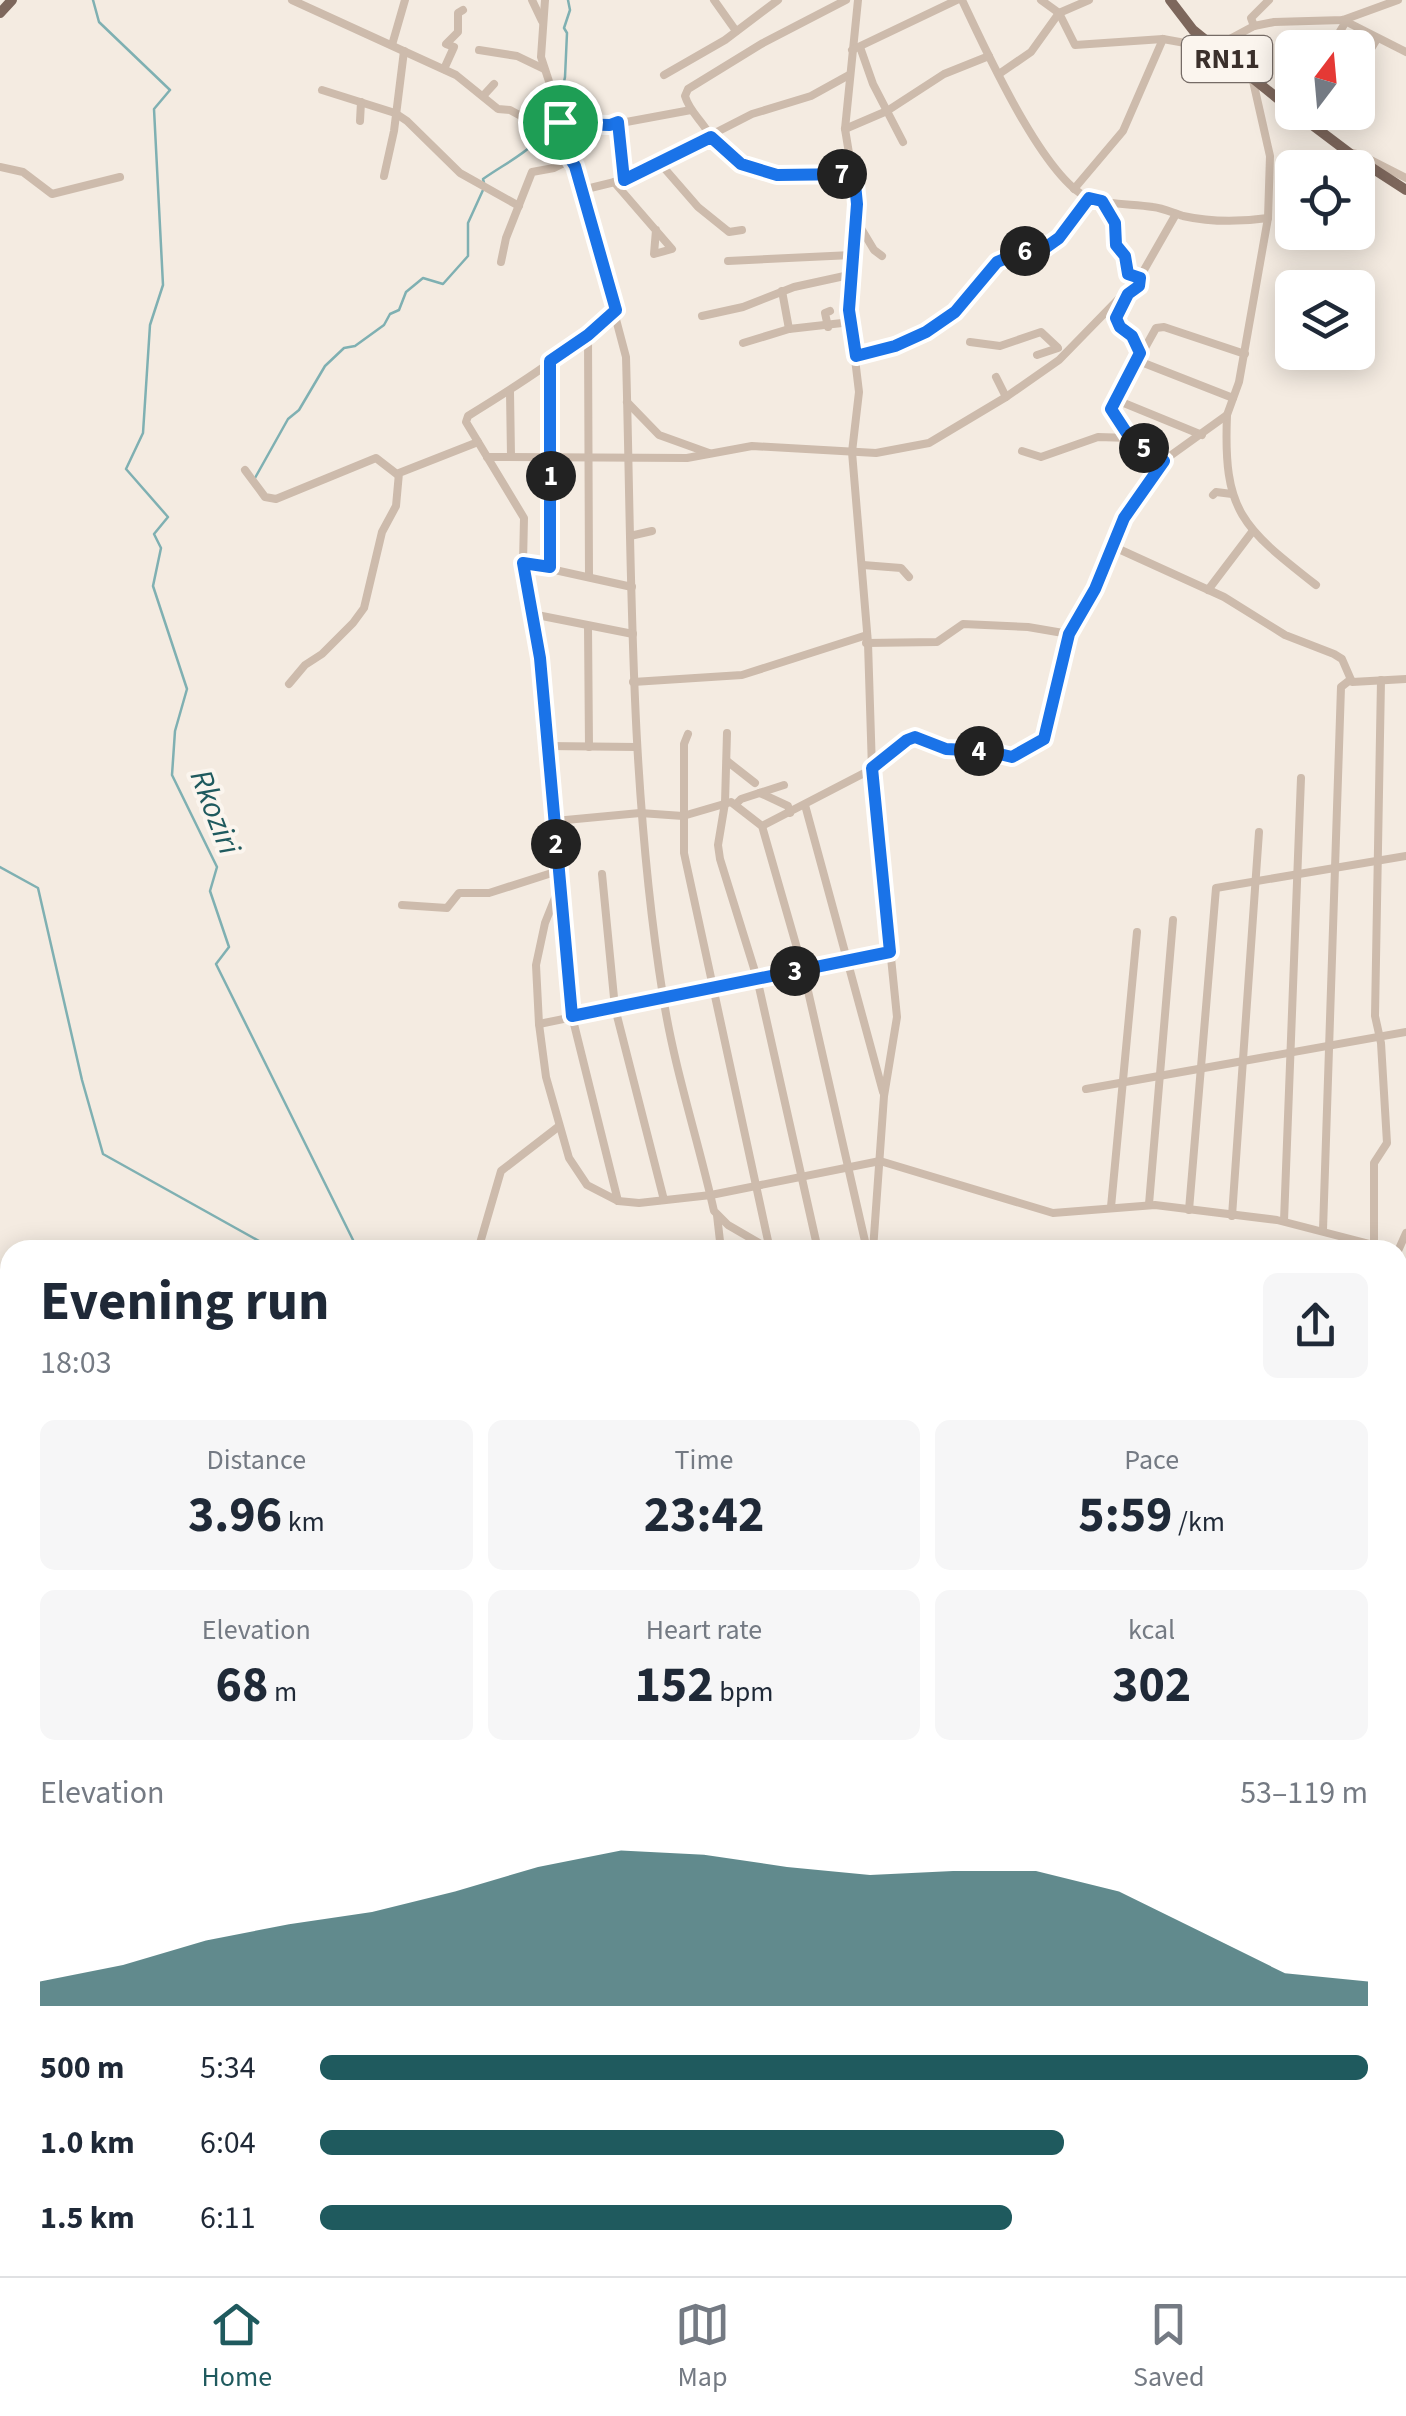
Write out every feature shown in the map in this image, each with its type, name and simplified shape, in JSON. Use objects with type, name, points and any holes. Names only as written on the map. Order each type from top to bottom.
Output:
[{"type":"main road","name":"RN11","points":[[1170,0],[1193,30],[1275,97]]},
{"type":"main road","name":"RN11","points":[[1320,131],[1345,150]]},
{"type":"main road","name":"RN11","points":[[1375,170],[1406,190]]},
{"type":"street","points":[[295,0],[444,69],[498,108],[510,110],[554,134],[572,159],[626,357],[640,813],[663,999],[720,1240]]},
{"type":"street","points":[[392,45],[405,0]]},
{"type":"street","points":[[714,0],[736,31]]},
{"type":"street","points":[[664,75],[778,0]]},
{"type":"street","points":[[846,0],[762,42],[688,89],[685,96],[711,137],[741,164],[777,175],[854,174]]},
{"type":"street","points":[[858,0],[846,129],[854,174],[856,220],[849,275],[858,392],[852,452],[863,565],[872,768],[897,1017],[884,1096],[871,1240]]},
{"type":"street","points":[[856,48],[959,0],[1049,160],[1074,188],[1089,198],[1155,207],[1176,214],[1235,221],[1268,218]]},
{"type":"street","points":[[1041,0],[1058,13],[1079,46],[1163,39],[1213,48],[1254,26],[1274,22],[1344,22],[1398,0]]},
{"type":"street","points":[[999,74],[1031,52],[1058,13],[1089,0]]},
{"type":"street","points":[[1254,26],[1252,18],[1270,0]]},
{"type":"street","points":[[542,1],[540,48],[562,123],[563,144]]},
{"type":"street","points":[[444,69],[454,46],[446,44],[458,32],[458,13],[463,10]]},
{"type":"street","points":[[1344,22],[1406,52]]},
{"type":"street","points":[[1340,30],[1344,22]]},
{"type":"street","points":[[1074,188],[1122,131],[1163,39]]},
{"type":"street","points":[[856,48],[902,142]]},
{"type":"street","points":[[479,50],[517,56],[544,69]]},
{"type":"street","points":[[384,176],[404,51]]},
{"type":"street","points":[[846,129],[888,110],[944,74],[989,56]]},
{"type":"street","points":[[582,190],[619,181],[752,114],[811,96],[849,75]]},
{"type":"street","points":[[1253,81],[1268,139],[1268,218],[1245,354],[1227,415],[1226,460],[1241,518],[1252,532],[1316,584]]},
{"type":"street","points":[[483,96],[494,84]]},
{"type":"street","points":[[322,90],[395,113],[460,173],[519,206]]},
{"type":"street","points":[[360,122],[361,102]]},
{"type":"street","points":[[562,123],[610,125],[691,110]]},
{"type":"street","points":[[618,122],[619,181],[656,230]]},
{"type":"street","points":[[554,134],[562,123]]},
{"type":"street","points":[[501,262],[532,172],[572,159]]},
{"type":"street","points":[[658,161],[704,214],[729,232],[742,230]]},
{"type":"street","points":[[1375,162],[1406,178]]},
{"type":"street","points":[[0,167],[23,172],[52,194],[120,177]]},
{"type":"street","points":[[856,356],[926,332],[955,312],[997,262],[1053,243],[1089,198]]},
{"type":"street","points":[[1102,201],[1115,223],[1116,245],[1125,256],[1128,274],[1140,278]]},
{"type":"street","points":[[488,457],[687,458],[752,446],[876,453],[930,443],[1006,397],[1066,352],[1140,278],[1176,214]]},
{"type":"street","points":[[856,220],[882,256]]},
{"type":"street","points":[[728,260],[852,255]]},
{"type":"street","points":[[702,316],[849,275]]},
{"type":"street","points":[[1138,357],[1132,336],[1116,318],[1128,294],[1139,286],[1140,278]]},
{"type":"street","points":[[782,291],[785,328]]},
{"type":"street","points":[[616,310],[510,392],[468,416],[466,422],[522,514],[523,563],[540,658],[572,1016],[618,1201]]},
{"type":"street","points":[[828,326],[824,313],[830,311]]},
{"type":"street","points":[[743,343],[785,328],[851,322]]},
{"type":"street","points":[[1164,461],[1130,438],[1111,409],[1138,357],[1160,326],[1245,354]]},
{"type":"street","points":[[785,328],[801,338]]},
{"type":"street","points":[[970,342],[1000,346],[1041,332],[1066,352]]},
{"type":"street","points":[[588,335],[589,577]]},
{"type":"street","points":[[891,347],[893,336]]},
{"type":"street","points":[[1038,354],[1056,347]]},
{"type":"street","points":[[1138,357],[1233,398]]},
{"type":"street","points":[[550,361],[550,567]]},
{"type":"street","points":[[996,377],[1006,397]]},
{"type":"street","points":[[510,392],[511,456]]},
{"type":"street","points":[[1114,400],[1202,435]]},
{"type":"street","points":[[627,402],[659,435],[709,453]]},
{"type":"street","points":[[762,826],[872,768],[915,737],[946,749],[1012,757],[1044,739],[1069,634],[1095,589],[1124,518],[1164,461],[1227,415]]},
{"type":"street","points":[[1022,452],[1041,457],[1098,437],[1130,438]]},
{"type":"street","points":[[289,684],[364,608],[382,532],[396,506],[398,475],[478,442]]},
{"type":"street","points":[[245,470],[266,497],[276,499],[376,458],[398,475]]},
{"type":"street","points":[[1213,495],[1232,494]]},
{"type":"street","points":[[630,536],[652,531]]},
{"type":"street","points":[[1208,590],[1252,532]]},
{"type":"street","points":[[1112,546],[1208,590],[1285,635],[1334,654],[1342,659],[1350,680]]},
{"type":"street","points":[[523,563],[632,587]]},
{"type":"street","points":[[863,565],[900,568],[909,577]]},
{"type":"street","points":[[1072,600],[1083,609]]},
{"type":"street","points":[[532,614],[633,634]]},
{"type":"street","points":[[633,682],[742,676],[866,640],[937,642],[963,624],[1069,634]]},
{"type":"street","points":[[588,626],[589,747]]},
{"type":"street","points":[[1323,1230],[1341,687],[1350,680],[1406,679]]},
{"type":"street","points":[[1374,1240],[1374,1164],[1387,1143],[1375,1016],[1381,680]]},
{"type":"street","points":[[727,733],[720,859],[757,978],[816,1240]]},
{"type":"street","points":[[688,734],[684,744],[684,853],[769,1240]]},
{"type":"street","points":[[548,746],[636,747]]},
{"type":"street","points":[[727,760],[755,783]]},
{"type":"street","points":[[1284,1221],[1301,778]]},
{"type":"street","points":[[555,821],[640,813],[683,816],[725,803],[736,804],[784,785]]},
{"type":"street","points":[[760,793],[788,806],[790,813]]},
{"type":"street","points":[[736,804],[762,826],[803,969],[867,1240]]},
{"type":"street","points":[[806,806],[808,830],[850,959],[884,1096]]},
{"type":"street","points":[[1232,1216],[1259,832]]},
{"type":"street","points":[[1189,1210],[1216,888],[1406,856]]},
{"type":"street","points":[[402,906],[447,908],[459,893],[489,893],[558,871]]},
{"type":"street","points":[[602,874],[615,1008],[664,1200]]},
{"type":"street","points":[[559,888],[544,923],[536,964],[539,1024],[558,1127],[581,1178],[618,1201],[711,1195],[880,1161],[1053,1212],[1148,1204],[1284,1221],[1362,1240]]},
{"type":"street","points":[[1148,1204],[1173,920]]},
{"type":"street","points":[[1111,1207],[1136,932]]},
{"type":"street","points":[[539,1024],[890,952]]},
{"type":"street","points":[[1086,1089],[1406,1032]]},
{"type":"street","points":[[481,1240],[502,1171],[558,1127]]},
{"type":"street","points":[[717,1215],[756,1240]]},
{"type":"waterway","name":"Rkoziri","points":[[93,0],[99,22],[170,90],[154,109],[163,285],[150,325],[143,433],[126,469],[168,517],[154,534],[161,548],[153,586],[187,689],[175,731],[172,775],[217,867],[210,891],[229,947],[216,964],[353,1240]]},
{"type":"waterway","points":[[560,101],[565,77],[568,0]]},
{"type":"waterway","points":[[484,183],[483,179],[534,144],[556,113]]},
{"type":"waterway","points":[[255,478],[288,419],[299,410],[325,366],[344,348],[355,346],[384,325],[390,314],[399,310],[406,292],[423,278],[443,284],[468,256],[468,223],[483,190]]},
{"type":"waterway","points":[[0,867],[38,888],[103,1154],[257,1240]]},
{"type":"route","points":[[561,118],[564,128],[567,124],[598,126],[618,122],[624,180],[711,137],[748,168],[777,175],[854,174],[857,204],[849,310],[856,356],[895,346],[926,332],[955,312],[997,262],[1045,248],[1059,238],[1089,198],[1102,201],[1115,223],[1116,245],[1125,256],[1128,274],[1140,278],[1139,286],[1128,294],[1116,318],[1132,336],[1140,353],[1111,409],[1130,438],[1164,461],[1124,518],[1095,589],[1069,634],[1044,739],[1012,757],[946,749],[915,737],[872,768],[890,952],[572,1016],[540,658],[523,563],[550,567],[550,361],[616,310],[573,160],[554,134],[560,122],[561,118]]}]
